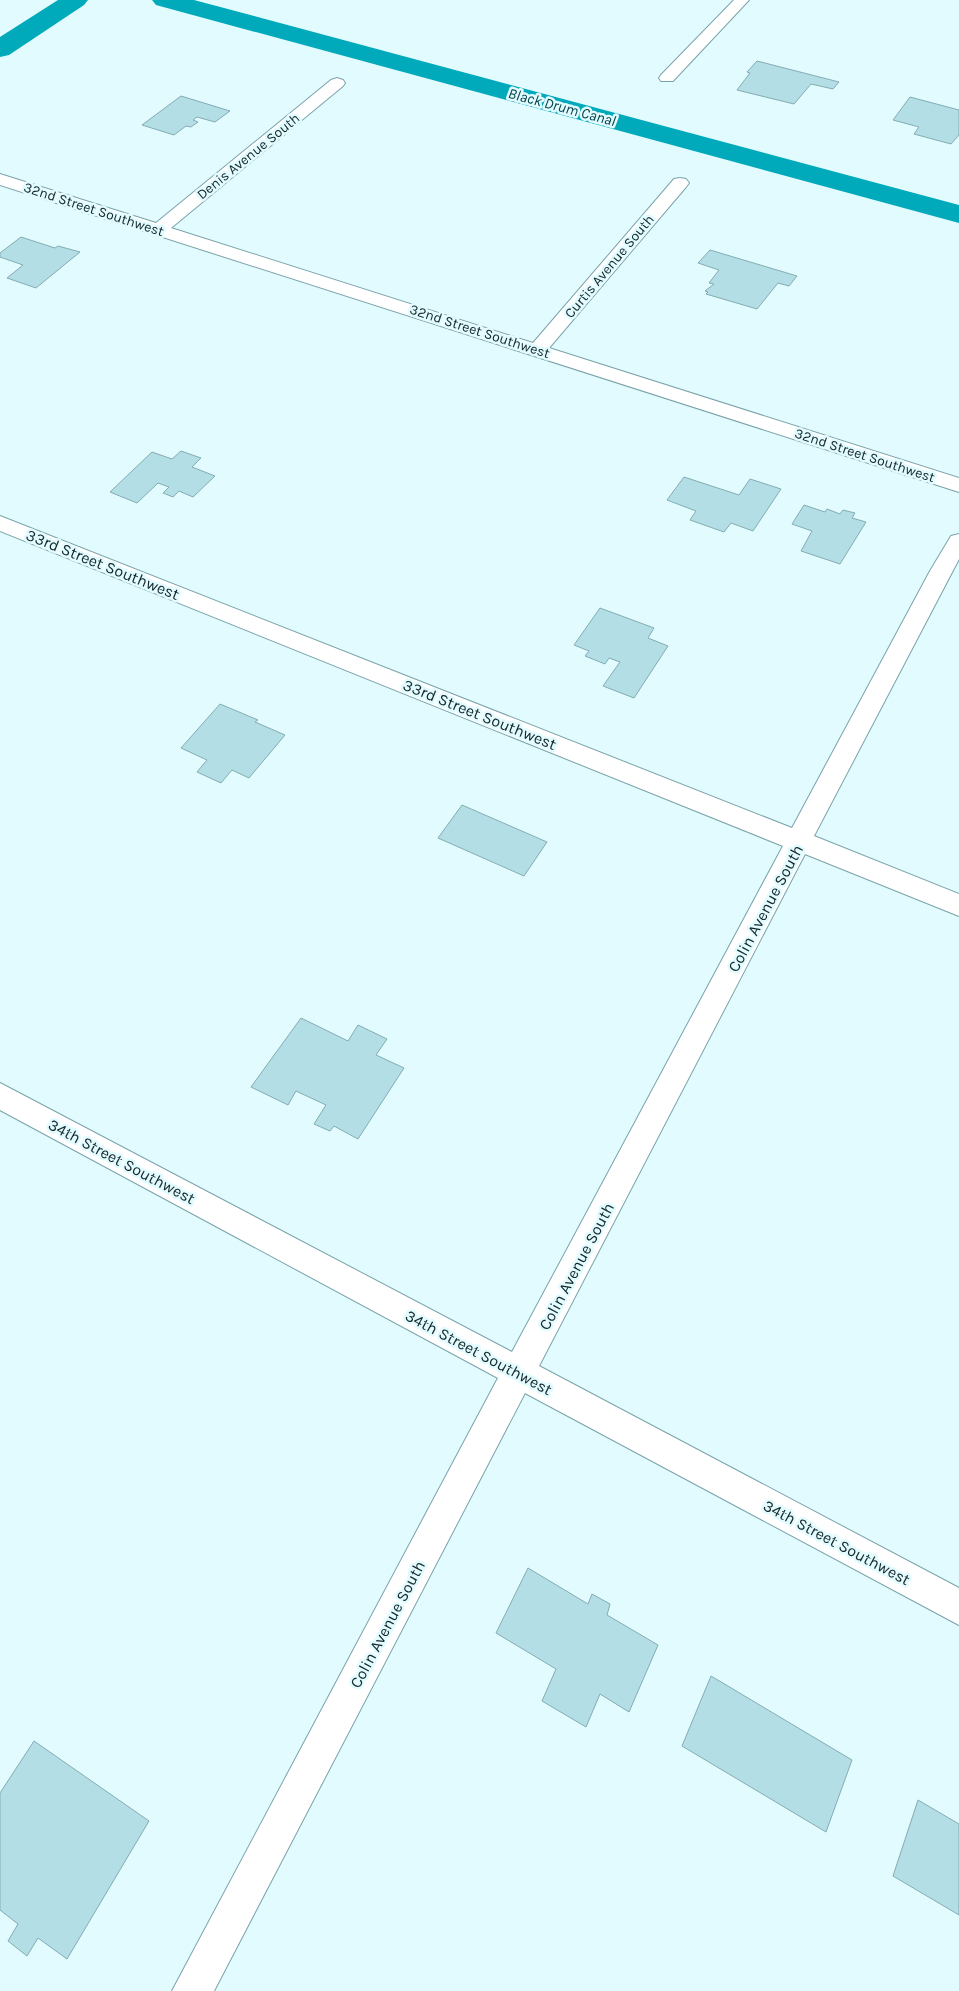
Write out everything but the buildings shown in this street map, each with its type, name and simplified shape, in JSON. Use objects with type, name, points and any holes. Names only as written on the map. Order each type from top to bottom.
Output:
[{"type":"street","points":[[667,78],[742,0]]},
{"type":"street","name":"Denis Avenue South","points":[[160,229],[338,83]]},
{"type":"street","name":"32nd Street Southwest","points":[[0,179],[538,349],[959,485]]},
{"type":"street","name":"Curtis Avenue South","points":[[538,349],[680,183]]},
{"type":"street","name":"33rd Street Southwest","points":[[0,523],[959,905]]},
{"type":"street","name":"Colin Avenue South","points":[[192,1991],[959,541]]},
{"type":"street","name":"34th Street Southwest","points":[[0,1096],[959,1607]]},
{"type":"waterway","points":[[0,49],[75,0]]},
{"type":"waterway","name":"Black Drum Canal","points":[[165,0],[959,214]]}]
